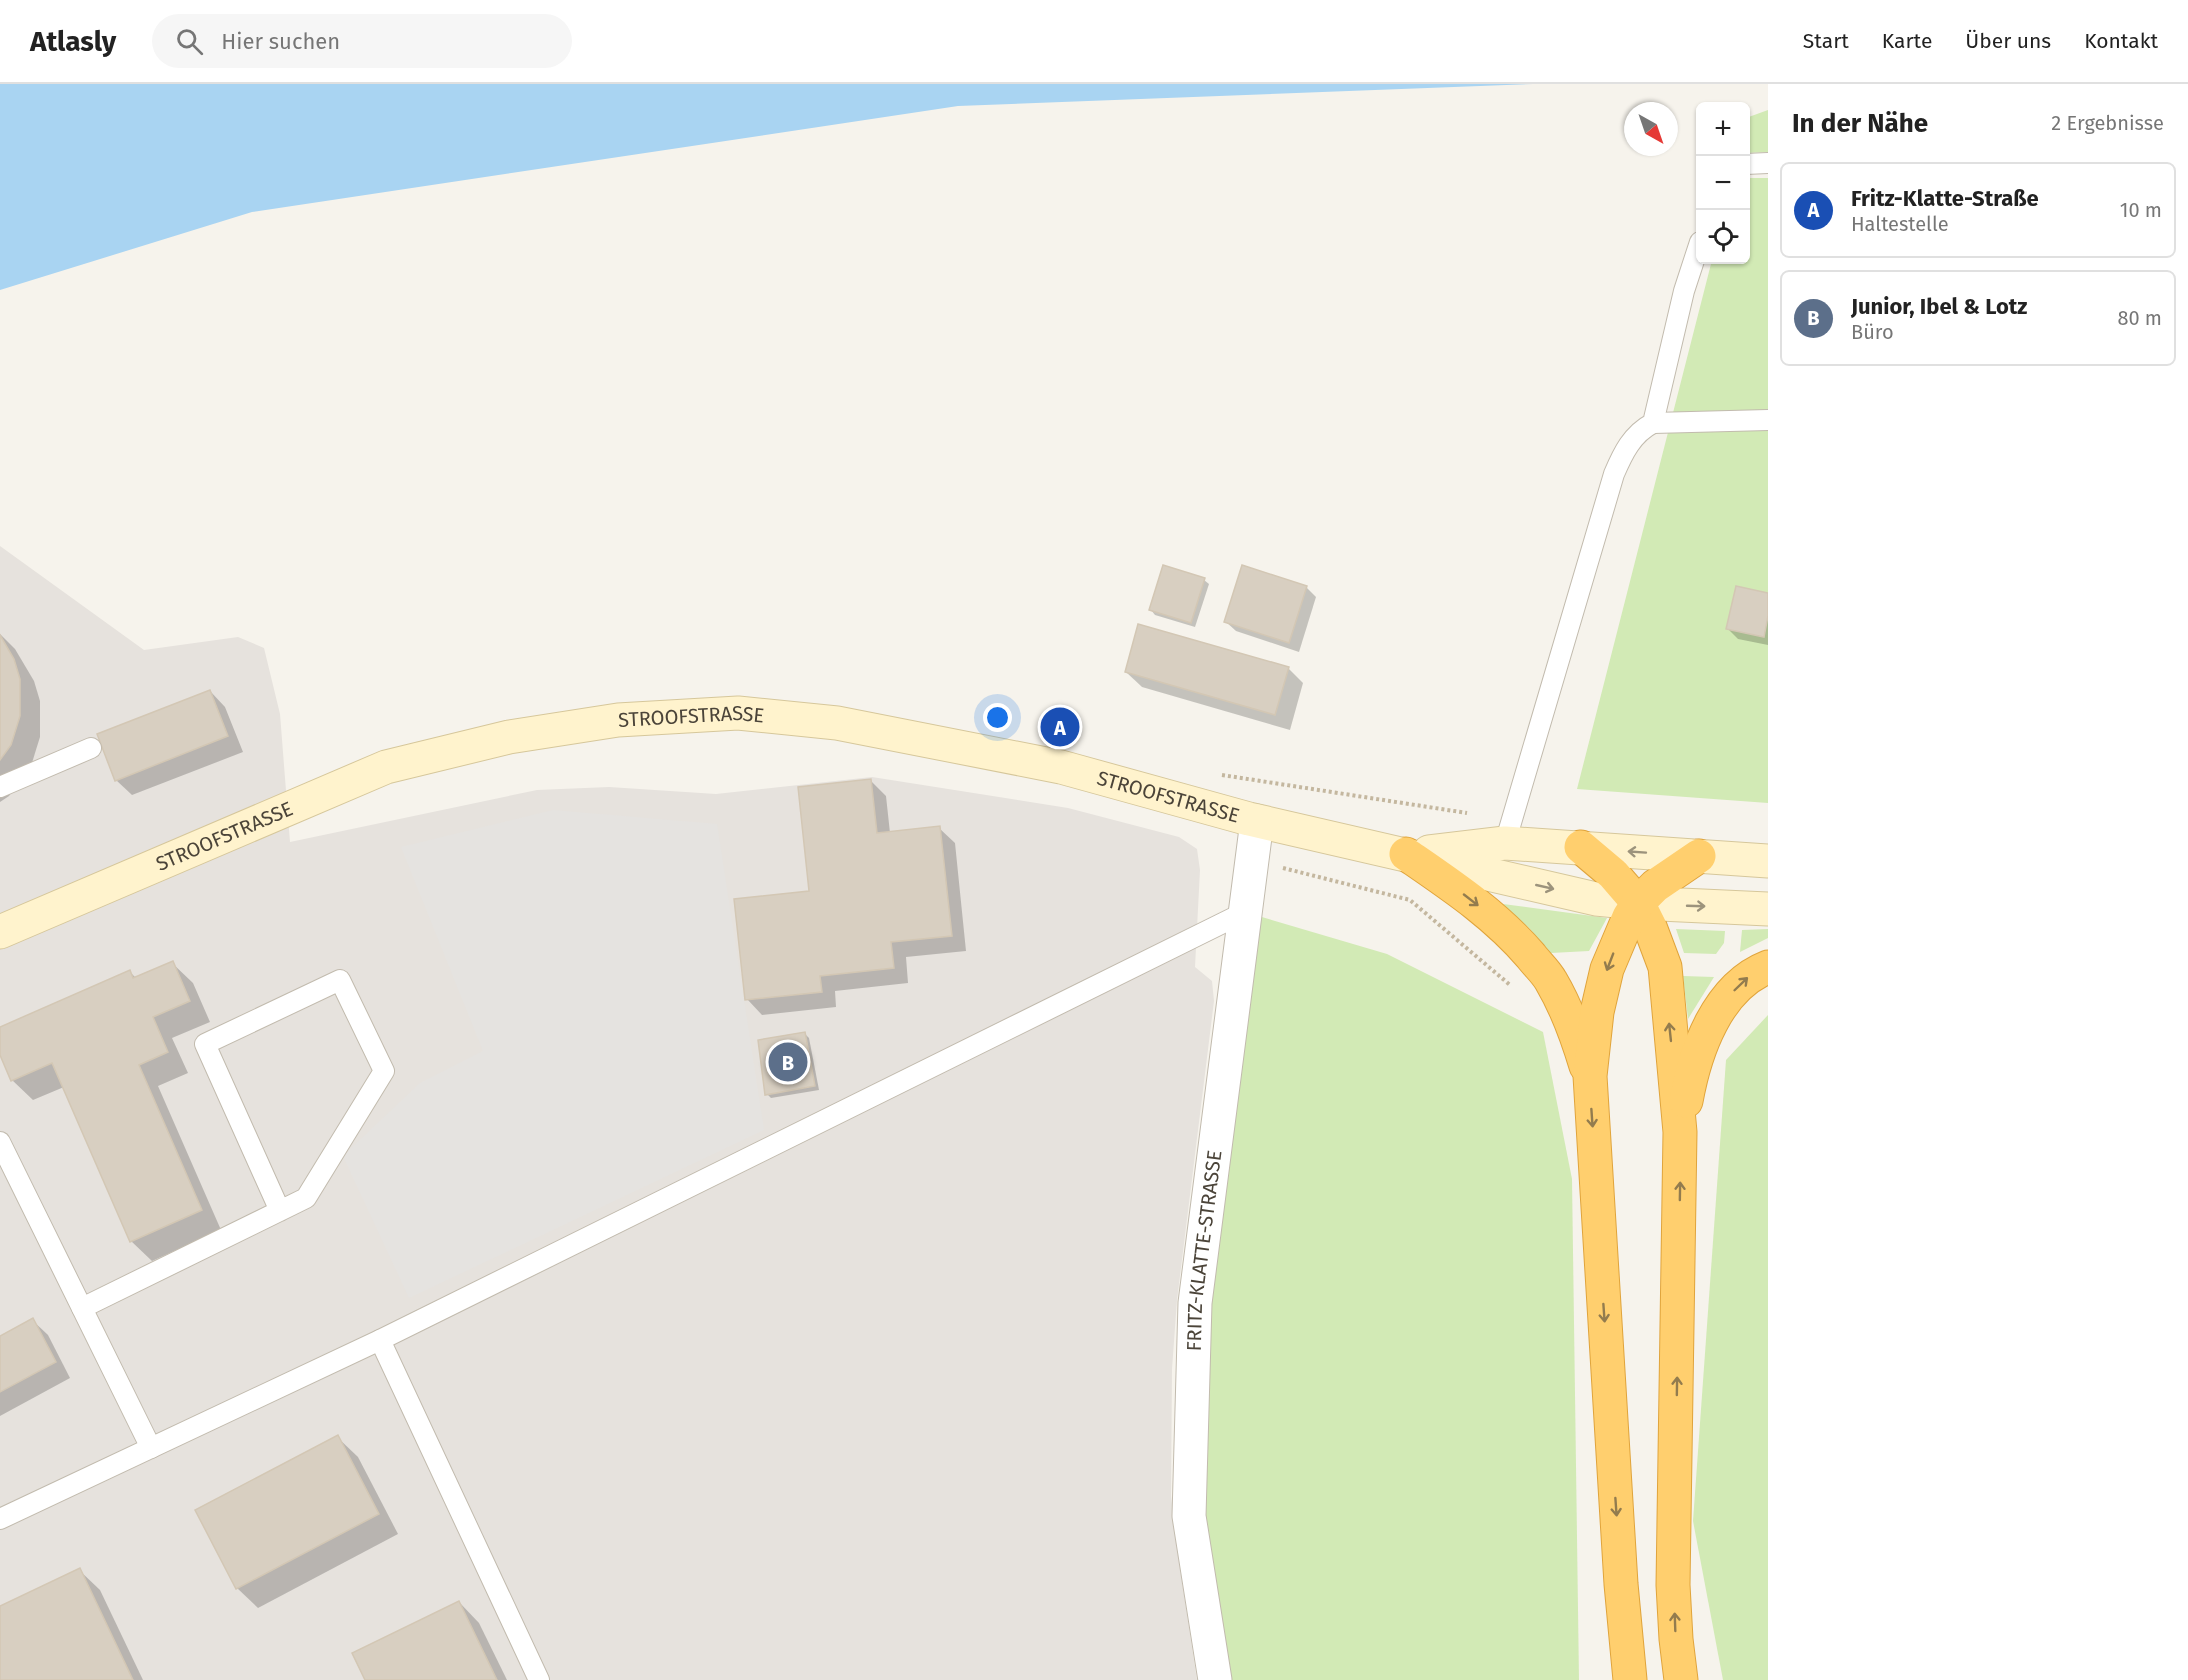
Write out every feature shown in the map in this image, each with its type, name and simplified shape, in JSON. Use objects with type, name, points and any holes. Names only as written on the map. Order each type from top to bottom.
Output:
[{"type":"highway","points":[[1581,847],[1613,874],[1638,903],[1665,967],[1680,1132],[1673,1585],[1681,1680]]},
{"type":"highway","points":[[1406,854],[1459,890],[1493,917],[1537,963],[1550,979],[1573,1023],[1590,1076]]},
{"type":"highway","points":[[1630,1680],[1621,1584],[1590,1076],[1597,1012],[1607,969],[1629,917],[1654,886],[1698,856]]},
{"type":"highway","points":[[1680,1132],[1690,1075],[1700,1046],[1719,1009],[1743,980],[1768,967]]},
{"type":"street","name":"STROOFSTRASSE","points":[[0,933],[386,767],[509,736],[618,720],[738,713],[837,723],[1061,767],[1257,821],[1596,899],[1768,909]]},
{"type":"street","name":"FRITZ-KLATTE-STRASSE","points":[[1215,1680],[1189,1516],[1195,1303],[1257,821]]},
{"type":"street","name":"STROOFSTRASSE","points":[[1406,854],[1508,831],[1581,847],[1768,861]]},
{"type":"lane","points":[[1750,164],[1768,163]]},
{"type":"lane","points":[[1653,423],[1684,291],[1696,256]]},
{"type":"lane","points":[[1508,831],[1614,474],[1624,450],[1641,429],[1653,423],[1768,420]]},
{"type":"lane","points":[[0,787],[92,748]]},
{"type":"lane","points":[[0,1519],[380,1340],[1245,912]]},
{"type":"lane","points":[[82,1308],[306,1198],[384,1071],[340,980],[205,1044],[280,1210]]},
{"type":"lane","points":[[0,1142],[151,1448]]},
{"type":"lane","points":[[380,1340],[539,1680]]},
{"type":"path","points":[[1219,774],[1508,831]]},
{"type":"path","points":[[1252,860],[1410,900],[1514,989]]},
{"type":"shaded area","points":[[0,546],[144,650],[238,637],[264,648],[280,714],[290,842],[537,790],[609,787],[716,794],[872,777],[1068,808],[1179,837],[1197,849],[1200,870],[1195,967],[1212,981],[1214,1001],[1177,1300],[1172,1369],[1171,1496],[1197,1680],[0,1680]]},
{"type":"shaded area","points":[[553,810],[717,824],[764,1130],[409,1298],[343,1156],[420,1083],[483,1051],[401,847]]},
{"type":"green space","points":[[1768,110],[1768,152],[1750,153],[1750,117]]},
{"type":"green space","points":[[1750,178],[1768,178],[1768,803],[1577,789],[1711,264],[1750,264]]},
{"type":"green space","points":[[1503,904],[1607,918],[1589,951],[1551,953]]},
{"type":"green space","points":[[1245,912],[1387,954],[1543,1032],[1572,1179],[1579,1680],[1215,1680],[1189,1516]]},
{"type":"green space","points":[[1676,929],[1725,931],[1724,943],[1716,954],[1684,953]]},
{"type":"green space","points":[[1768,929],[1768,938],[1740,952],[1742,930]]},
{"type":"green space","points":[[1683,976],[1714,977],[1688,1019]]},
{"type":"green space","points":[[1768,1015],[1768,1680],[1723,1680],[1693,1521],[1726,1060]]},
{"type":"water","points":[[0,84],[1533,84],[958,106],[252,212],[0,290]]},
{"type":"building","points":[[1163,565],[1205,578],[1191,623],[1149,610]]},
{"type":"building","points":[[1242,565],[1307,586],[1289,643],[1224,622]]},
{"type":"building","points":[[1736,586],[1768,593],[1768,616],[1764,637],[1726,629]]},
{"type":"building","points":[[1138,624],[1289,667],[1275,715],[1125,672]]},
{"type":"building","points":[[0,635],[14,659],[20,679],[20,716],[11,745],[0,760]]},
{"type":"building","points":[[210,690],[228,736],[115,781],[97,734]]},
{"type":"building","points":[[871,779],[877,833],[940,826],[952,936],[891,942],[894,968],[820,976],[822,992],[745,1000],[734,899],[809,891],[798,787]]},
{"type":"building","points":[[173,961],[190,1001],[153,1017],[168,1052],[139,1065],[202,1210],[130,1242],[52,1063],[11,1081],[0,1055],[0,1027],[130,970],[133,978]]},
{"type":"building","points":[[805,1032],[815,1086],[765,1095],[758,1040]]},
{"type":"building","points":[[33,1318],[56,1362],[0,1392],[0,1336]]},
{"type":"building","points":[[338,1435],[379,1514],[236,1589],[195,1510]]},
{"type":"building","points":[[80,1568],[133,1680],[0,1680],[0,1606]]},
{"type":"building","points":[[459,1601],[497,1680],[365,1680],[352,1653]]},
{"type":"place","name":"Fritz-Klatte-Straße","points":[[1060,727]]},
{"type":"place","name":"Junior, Ibel & Lotz","points":[[788,1062]]}]
